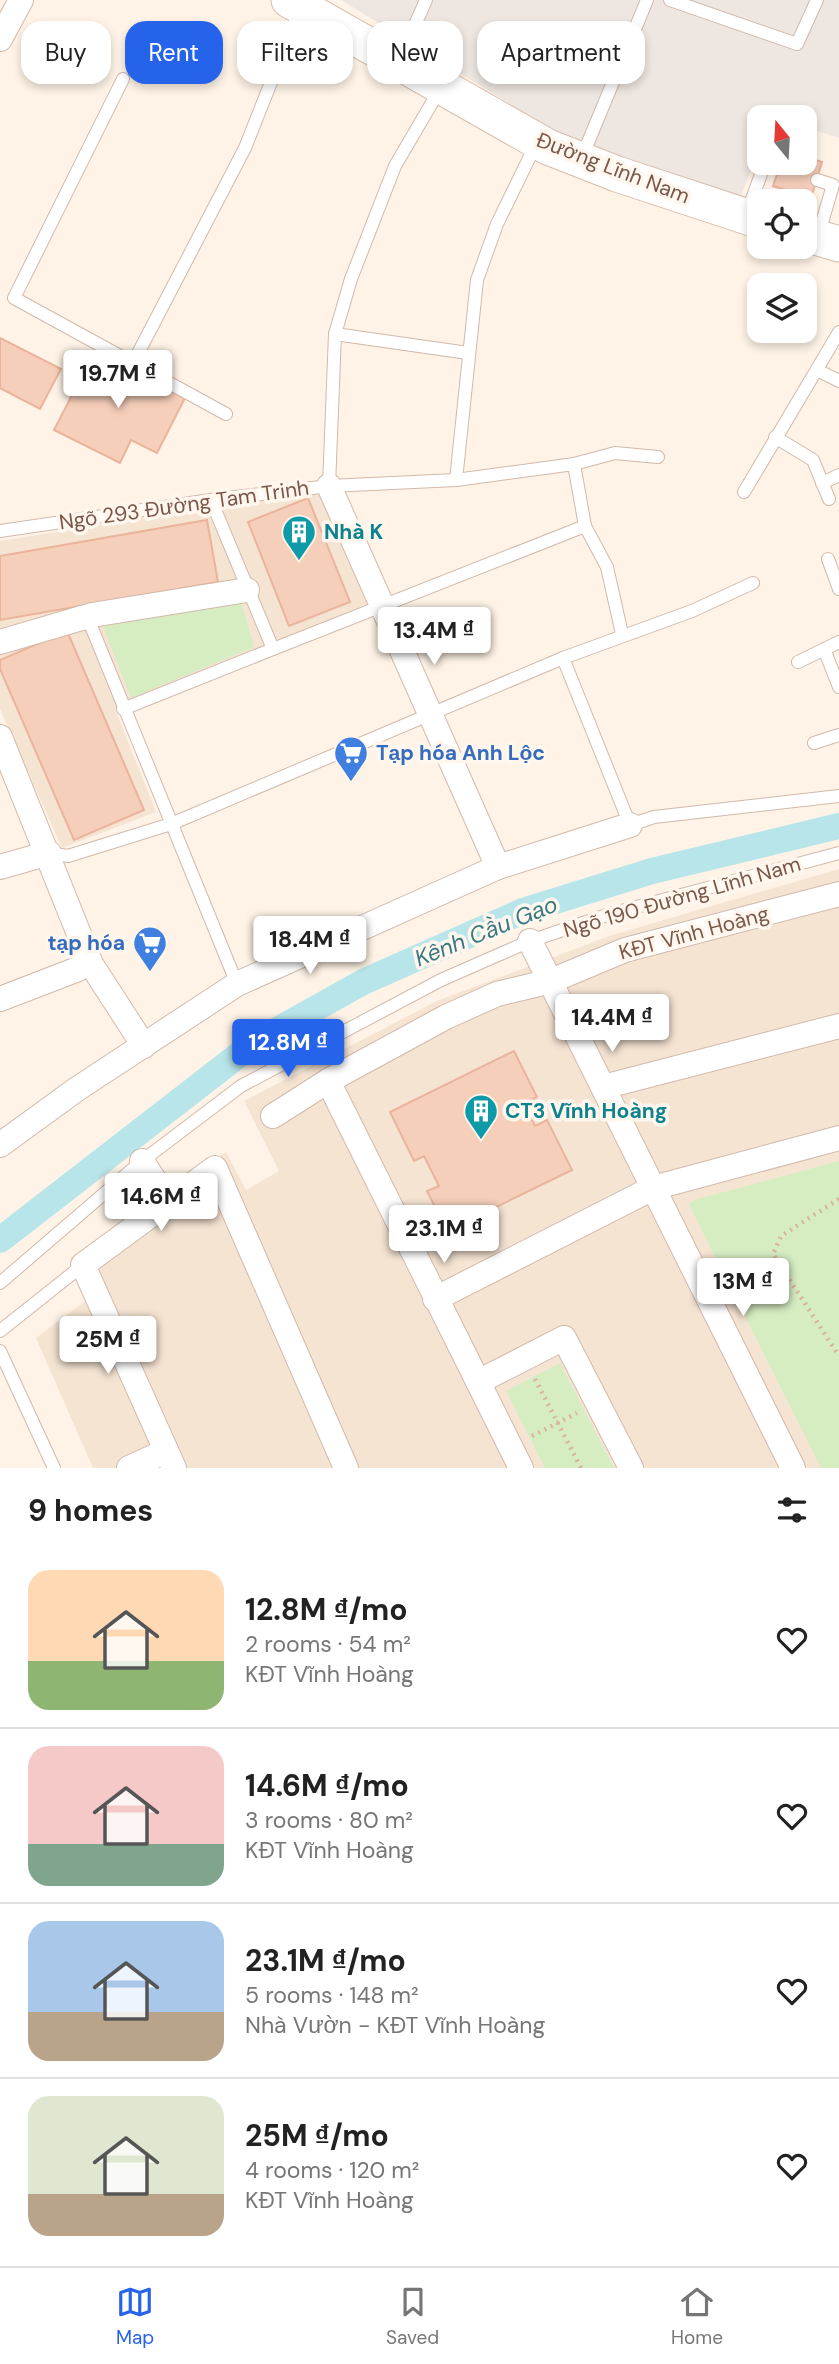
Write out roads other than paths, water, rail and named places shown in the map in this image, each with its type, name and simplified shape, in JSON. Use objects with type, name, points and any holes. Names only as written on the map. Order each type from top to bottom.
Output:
[{"type":"main road","name":"Đường Lĩnh Nam","points":[[295,4],[367,45]]},
{"type":"main road","name":"Đường Lĩnh Nam","points":[[438,84],[538,141],[581,160],[747,217]]},
{"type":"street","points":[[0,39],[21,0]]},
{"type":"street","name":"Ngõ 293 Đường Tam Trinh","points":[[329,486],[498,867]]},
{"type":"street","points":[[0,642],[87,616],[247,590]]},
{"type":"street","points":[[0,737],[49,853],[91,964],[144,1046]]},
{"type":"street","points":[[0,1145],[77,1089],[237,984],[498,867],[630,825]]},
{"type":"street","points":[[0,867],[49,853]]},
{"type":"street","name":"KĐT Vĩnh Hoàng","points":[[272,1116],[328,1081],[497,994],[551,981],[625,950],[839,894]]},
{"type":"street","points":[[530,941],[793,1468]]},
{"type":"street","points":[[0,999],[78,969]]},
{"type":"street","points":[[603,1087],[839,1026]]},
{"type":"street","points":[[328,1081],[521,1468]]},
{"type":"street","points":[[435,1299],[653,1188],[839,1138]]},
{"type":"street","points":[[142,1161],[167,1200]]},
{"type":"street","points":[[129,1468],[170,1460],[83,1265],[167,1200],[215,1168],[346,1468]]},
{"type":"street","points":[[478,1382],[564,1338],[631,1468]]},
{"type":"lane","points":[[417,21],[426,0]]},
{"type":"lane","points":[[581,160],[647,0]]},
{"type":"lane","points":[[670,0],[797,44],[817,0]]},
{"type":"lane","points":[[134,363],[245,149],[295,4]]},
{"type":"lane","points":[[123,79],[14,298],[226,414]]},
{"type":"lane","points":[[442,86],[395,166],[351,279],[335,334],[329,486],[456,480],[574,464],[615,453],[658,457]]},
{"type":"lane","points":[[456,480],[477,280],[497,224],[538,141]]},
{"type":"lane","points":[[817,180],[833,185],[821,238]]},
{"type":"lane","points":[[744,492],[839,332]]},
{"type":"lane","points":[[335,334],[468,353]]},
{"type":"lane","points":[[817,370],[839,381]]},
{"type":"lane","points":[[775,438],[813,460],[829,499]]},
{"type":"lane","points":[[574,464],[584,526],[607,567],[622,634]]},
{"type":"lane","points":[[822,483],[839,475]]},
{"type":"lane","name":"Ngõ 293 Đường Tam Trinh","points":[[0,531],[211,500],[329,486]]},
{"type":"lane","points":[[211,500],[273,649]]},
{"type":"lane","points":[[124,709],[584,526]]},
{"type":"lane","points":[[828,559],[839,589]]},
{"type":"lane","points":[[49,853],[68,856],[171,824],[563,658],[622,634],[692,611],[753,583]]},
{"type":"lane","points":[[87,616],[237,984]]},
{"type":"lane","points":[[798,662],[839,642]]},
{"type":"lane","points":[[824,649],[839,687]]},
{"type":"lane","points":[[563,658],[630,825],[654,817],[839,796]]},
{"type":"lane","points":[[814,743],[839,735]]},
{"type":"lane","name":"Ngõ 190 Đường Lĩnh Nam","points":[[0,1283],[142,1161],[241,1086],[441,980],[530,941],[610,914],[839,853]]},
{"type":"lane","points":[[0,1331],[83,1265]]},
{"type":"lane","points":[[0,1351],[54,1468]]},
{"type":"waterway","name":"Kênh Cầu Gạo","points":[[0,1240],[254,1043],[363,982],[523,911],[652,871],[839,826]]},
{"type":"place","name":"Nhà K","points":[[299,562]]},
{"type":"place","name":"Tạp hóa Anh Lộc","points":[[351,783]]},
{"type":"place","name":"tạp hóa","points":[[150,973]]},
{"type":"place","name":"CT3 Vĩnh Hoàng","points":[[481,1141]]}]
